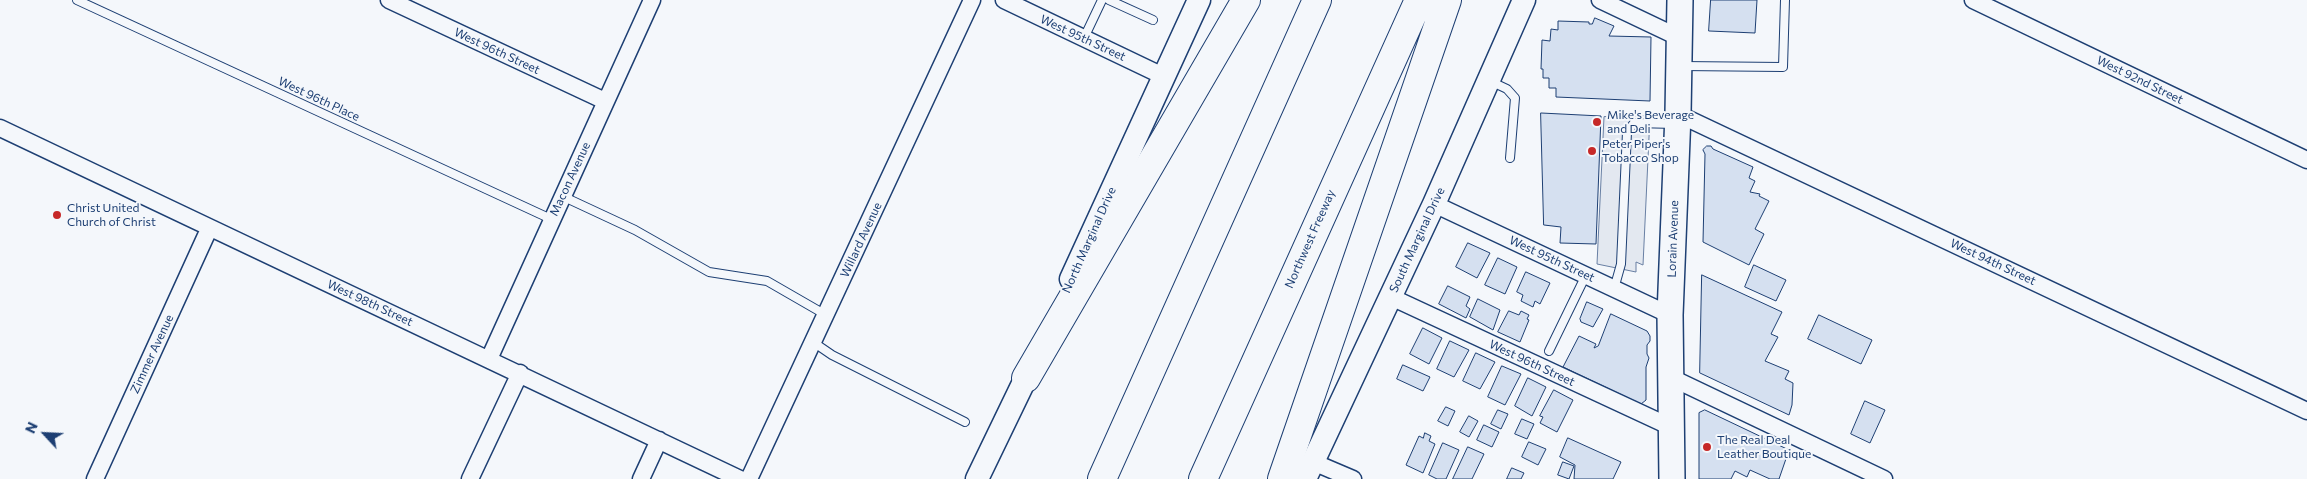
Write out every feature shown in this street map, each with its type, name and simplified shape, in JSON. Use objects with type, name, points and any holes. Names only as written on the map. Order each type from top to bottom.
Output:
[{"type":"highway","points":[[1026,378],[1246,0]]},
{"type":"highway","points":[[1102,479],[1317,0]]},
{"type":"highway","name":"Northwest Freeway","points":[[1203,479],[1419,0]]},
{"type":"highway","points":[[1282,479],[1446,0]]},
{"type":"main road","name":"Lorain Avenue","points":[[1672,479],[1673,428],[1670,314],[1680,66],[1680,0]]},
{"type":"street","name":"West 96th Street","points":[[389,0],[605,101]]},
{"type":"street","name":"Macon Avenue","points":[[489,359],[652,0]]},
{"type":"street","name":"Willard Avenue","points":[[749,479],[972,0]]},
{"type":"street","name":"West 95th Street","points":[[1004,0],[1163,76]]},
{"type":"street","name":"North Marginal Drive","points":[[977,479],[1026,378],[1199,0]]},
{"type":"street","name":"South Marginal Drive","points":[[1309,470],[1434,204],[1524,0]]},
{"type":"street","points":[[1600,0],[1680,38]]},
{"type":"street","name":"West 92nd Street","points":[[1973,0],[2307,160]]},
{"type":"street","name":"West 94th Street","points":[[1678,119],[2307,411]]},
{"type":"street","name":"West 98th Street","points":[[0,128],[209,229],[520,373],[740,479]]},
{"type":"street","name":"West 95th Street","points":[[1434,204],[1670,314]]},
{"type":"street","name":"Zimmer Avenue","points":[[95,479],[209,229]]},
{"type":"street","name":"West 96th Street","points":[[1390,297],[1673,428]]},
{"type":"street","points":[[470,479],[520,373]]},
{"type":"street","points":[[1672,378],[1884,479]]},
{"type":"street","points":[[641,479],[659,440]]},
{"type":"street","points":[[1309,470],[1352,479]]},
{"type":"lane","name":"West 96th Place","points":[[77,0],[551,219]]},
{"type":"lane","points":[[1084,38],[1102,0]]},
{"type":"lane","points":[[1109,0],[1153,20]]},
{"type":"lane","points":[[1680,66],[1783,67],[1785,0]]},
{"type":"lane","points":[[1488,80],[1507,89],[1515,98],[1510,158]]},
{"type":"lane","points":[[1614,289],[1621,264],[1627,132],[1634,123],[1678,119]]},
{"type":"lane","points":[[562,196],[635,230],[709,272],[767,281],[826,314]]},
{"type":"lane","points":[[1549,351],[1586,275]]},
{"type":"lane","points":[[813,342],[832,355],[965,422]]},
{"type":"shaded area","points":[[1650,116],[1643,265],[1636,262],[1636,272],[1597,264],[1604,117]]},
{"type":"building","points":[[1711,0],[1757,0],[1755,33],[1709,31]]},
{"type":"building","points":[[1595,18],[1614,26],[1609,36],[1651,37],[1650,101],[1556,97],[1556,88],[1549,88],[1549,78],[1543,78],[1543,69],[1541,69],[1542,40],[1550,41],[1551,29],[1558,30],[1558,21],[1589,22],[1589,24],[1592,24]]},
{"type":"building","points":[[1541,113],[1601,116],[1596,244],[1560,243],[1561,227],[1544,225]]},
{"type":"building","points":[[1707,146],[1711,146],[1713,149],[1753,167],[1749,178],[1755,181],[1750,192],[1760,194],[1759,196],[1769,201],[1755,229],[1764,234],[1749,265],[1703,242],[1705,154],[1703,150]]},
{"type":"building","points":[[1468,243],[1490,253],[1477,278],[1456,267]]},
{"type":"building","points":[[1498,258],[1517,267],[1505,294],[1485,285]]},
{"type":"building","points":[[1754,265],[1786,280],[1776,301],[1745,287]]},
{"type":"building","points":[[1526,272],[1550,283],[1540,304],[1535,301],[1533,307],[1521,301],[1523,295],[1517,292]]},
{"type":"building","points":[[1702,275],[1782,312],[1771,334],[1778,337],[1765,361],[1789,371],[1785,379],[1793,383],[1792,405],[1789,415],[1700,373]]},
{"type":"building","points":[[1448,286],[1470,297],[1466,306],[1470,309],[1466,318],[1439,304]]},
{"type":"building","points":[[1478,299],[1500,310],[1493,330],[1470,317]]},
{"type":"building","points":[[1587,302],[1603,309],[1593,327],[1581,322],[1580,319]]},
{"type":"building","points":[[1509,311],[1519,315],[1521,311],[1529,315],[1527,319],[1529,320],[1520,342],[1498,332]]},
{"type":"building","points":[[1611,314],[1647,331],[1650,336],[1650,341],[1647,345],[1649,358],[1646,367],[1646,400],[1641,404],[1563,367],[1579,336],[1596,344],[1594,348],[1598,346]]},
{"type":"building","points":[[1819,315],[1872,340],[1861,364],[1808,339]]},
{"type":"building","points":[[1423,328],[1442,338],[1429,364],[1410,354]]},
{"type":"building","points":[[1450,341],[1469,350],[1454,377],[1437,369]]},
{"type":"building","points":[[1476,353],[1495,362],[1480,389],[1463,381]]},
{"type":"building","points":[[1403,365],[1430,377],[1423,391],[1397,379]]},
{"type":"building","points":[[1502,366],[1521,374],[1505,405],[1488,397]]},
{"type":"building","points":[[1528,378],[1546,387],[1532,416],[1515,406]]},
{"type":"building","points":[[1554,390],[1573,400],[1557,432],[1540,423],[1543,417],[1540,416]]},
{"type":"building","points":[[1865,401],[1885,410],[1870,443],[1851,434]]},
{"type":"building","points":[[1446,407],[1455,411],[1448,426],[1438,421]]},
{"type":"building","points":[[1498,410],[1508,414],[1501,429],[1491,424]]},
{"type":"building","points":[[1705,410],[1789,450],[1779,479],[1770,479],[1750,470],[1747,477],[1735,471],[1731,479],[1699,479],[1699,413]]},
{"type":"building","points":[[1469,416],[1478,421],[1469,437],[1460,432]]},
{"type":"building","points":[[1522,419],[1534,424],[1527,439],[1515,434]]},
{"type":"building","points":[[1484,425],[1499,432],[1492,447],[1477,440]]},
{"type":"building","points":[[1425,433],[1431,436],[1429,441],[1435,444],[1423,473],[1406,465],[1419,436],[1423,438]]},
{"type":"building","points":[[1568,438],[1621,462],[1613,479],[1574,479],[1575,465],[1560,457]]},
{"type":"building","points":[[1529,442],[1546,449],[1538,465],[1522,457]]},
{"type":"building","points":[[1443,443],[1459,450],[1446,479],[1437,479],[1429,475]]},
{"type":"building","points":[[1468,447],[1484,454],[1472,479],[1453,479]]},
{"type":"building","points":[[1563,462],[1574,466],[1569,479],[1558,475]]},
{"type":"building","points":[[1512,468],[1524,473],[1521,479],[1507,479]]},
{"type":"place","name":"Mike's Beverage and Deli","points":[[1597,122]]},
{"type":"place","name":"Peter Piper's Tobacco Shop","points":[[1592,151]]},
{"type":"place","name":"Christ United Church of Christ","points":[[57,215]]},
{"type":"place","name":"The Real Deal Leather Boutique","points":[[1707,447]]}]
